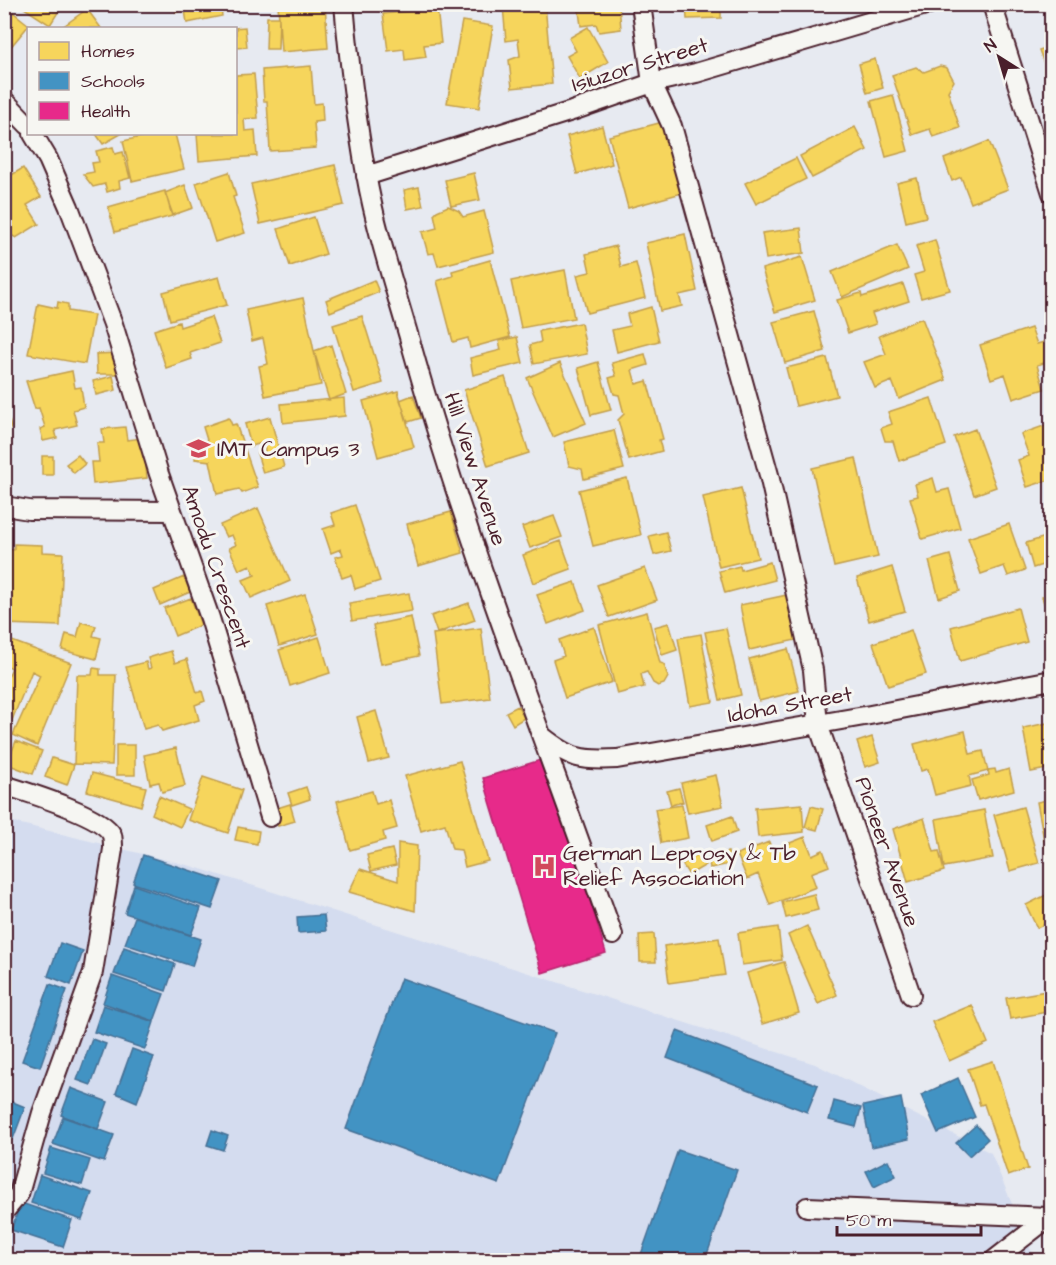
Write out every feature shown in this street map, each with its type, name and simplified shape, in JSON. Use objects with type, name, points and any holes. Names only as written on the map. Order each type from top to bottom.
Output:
[{"type":"street","name":"Hill View Avenue","points":[[344,4],[366,176],[437,439],[613,935]]},
{"type":"street","name":"Pioneer Avenue","points":[[641,4],[652,83],[672,126],[769,476],[813,670],[818,724],[910,996]]},
{"type":"street","name":"Isiuzor Street","points":[[366,176],[572,111],[652,83],[696,73],[928,4]]},
{"type":"street","points":[[992,4],[1052,192]]},
{"type":"street","points":[[4,100],[27,124]]},
{"type":"street","name":"Amodu Crescent","points":[[34,135],[48,159],[69,207],[113,324],[172,511],[210,618],[270,817]]},
{"type":"street","points":[[4,506],[29,510],[172,511]]},
{"type":"street","name":"Idoha Street","points":[[542,736],[556,747],[580,758],[587,760],[617,759],[1052,681]]},
{"type":"street","points":[[4,785],[46,798],[104,824],[112,835],[113,849],[93,972],[42,1113],[19,1194],[4,1212]]},
{"type":"street","points":[[807,1207],[1050,1216]]},
{"type":"street","points":[[994,1260],[1050,1216]]},
{"type":"shaded area","points":[[5,820],[191,866],[815,1064],[991,1153],[1035,1260],[5,1260]]},
{"type":"building: Homes","points":[[18,4],[59,4],[62,6],[50,25]]},
{"type":"building: Homes","points":[[174,4],[220,4],[222,16],[187,23],[185,10],[176,12]]},
{"type":"building: Homes","points":[[278,4],[325,4],[328,48],[281,52]]},
{"type":"building: Homes","points":[[384,4],[423,4],[423,5],[384,10]]},
{"type":"building: Homes","points":[[545,4],[552,84],[512,88],[509,60],[520,56],[518,39],[506,41],[503,6]]},
{"type":"building: Homes","points":[[578,4],[619,4],[621,29],[599,32],[596,24],[581,26]]},
{"type":"building: Homes","points":[[686,4],[721,4],[721,18],[687,19]]},
{"type":"building: Homes","points":[[4,5],[29,25],[4,55]]},
{"type":"building: Homes","points":[[437,8],[441,43],[424,45],[426,57],[405,60],[404,49],[388,51],[383,14]]},
{"type":"building: Homes","points":[[87,9],[100,27],[62,27]]},
{"type":"building: Homes","points":[[267,17],[279,17],[278,49],[266,49]]},
{"type":"building: Homes","points":[[462,21],[493,26],[479,108],[447,103]]},
{"type":"building: Homes","points":[[245,27],[247,47],[237,48],[237,28]]},
{"type":"building: Homes","points":[[588,27],[608,62],[580,79],[567,56],[576,51],[569,38]]},
{"type":"building: Homes","points":[[1052,46],[1052,85],[1039,50]]},
{"type":"building: Homes","points":[[875,59],[883,88],[867,93],[859,64]]},
{"type":"building: Homes","points":[[311,66],[314,104],[322,103],[323,121],[314,122],[316,148],[270,151],[267,101],[264,101],[262,70]]},
{"type":"building: Homes","points":[[940,66],[947,68],[954,81],[948,91],[960,128],[933,137],[930,129],[912,135],[892,75],[916,67],[924,72]]},
{"type":"building: Homes","points":[[254,74],[258,118],[244,119],[245,131],[255,130],[257,156],[199,161],[197,135],[237,135],[237,75]]},
{"type":"building: Homes","points":[[893,95],[908,151],[886,157],[871,101]]},
{"type":"building: Homes","points":[[663,122],[682,193],[628,208],[609,136]]},
{"type":"building: Homes","points":[[602,126],[612,164],[577,174],[567,136]]},
{"type":"building: Homes","points":[[855,127],[867,150],[812,178],[800,156]]},
{"type":"building: Homes","points":[[97,135],[119,135],[103,144]]},
{"type":"building: Homes","points":[[150,135],[175,135],[184,169],[132,181],[123,141]]},
{"type":"building: Homes","points":[[989,141],[1008,189],[971,203],[961,177],[952,181],[944,159]]},
{"type":"building: Homes","points":[[113,147],[115,154],[123,152],[130,178],[119,181],[120,188],[107,192],[105,184],[93,187],[83,174],[94,172],[92,163],[99,162],[96,151]]},
{"type":"building: Homes","points":[[796,158],[806,179],[756,204],[745,183]]},
{"type":"building: Homes","points":[[335,165],[344,205],[260,224],[251,184]]},
{"type":"building: Homes","points":[[4,167],[10,176],[23,168],[41,197],[27,205],[39,224],[16,238],[4,231]]},
{"type":"building: Homes","points":[[229,172],[236,196],[233,197],[245,233],[215,242],[196,183]]},
{"type":"building: Homes","points":[[474,173],[480,200],[451,206],[445,180]]},
{"type":"building: Homes","points":[[917,178],[926,217],[906,222],[897,183]]},
{"type":"building: Homes","points":[[185,185],[193,208],[173,215],[165,193]]},
{"type":"building: Homes","points":[[419,187],[423,206],[407,209],[404,190]]},
{"type":"building: Homes","points":[[165,191],[172,216],[115,232],[108,207]]},
{"type":"building: Homes","points":[[448,206],[459,211],[463,217],[484,211],[494,252],[438,266],[434,253],[428,254],[422,232],[437,228],[434,214]]},
{"type":"building: Homes","points":[[314,217],[326,254],[290,266],[278,229]]},
{"type":"building: Homes","points":[[801,228],[804,253],[766,259],[762,233]]},
{"type":"building: Homes","points":[[685,234],[697,291],[679,295],[682,306],[660,311],[646,243]]},
{"type":"building: Homes","points":[[935,240],[950,290],[921,298],[914,275],[924,272],[916,246]]},
{"type":"building: Homes","points":[[897,245],[908,269],[842,297],[832,272]]},
{"type":"building: Homes","points":[[616,246],[621,267],[636,263],[645,298],[587,313],[577,275],[590,272],[586,254]]},
{"type":"building: Homes","points":[[802,257],[815,300],[775,312],[762,269]]},
{"type":"building: Homes","points":[[490,260],[510,337],[470,348],[468,338],[453,342],[437,281],[453,276],[452,271]]},
{"type":"building: Homes","points":[[565,270],[574,318],[521,328],[511,281]]},
{"type":"building: Homes","points":[[219,277],[227,305],[170,320],[163,292]]},
{"type":"building: Homes","points":[[374,280],[379,292],[330,312],[326,300]]},
{"type":"building: Homes","points":[[903,284],[909,301],[872,313],[876,324],[848,333],[837,300],[861,293],[862,297]]},
{"type":"building: Homes","points":[[303,298],[321,385],[265,396],[259,366],[268,364],[263,338],[252,341],[246,310]]},
{"type":"building: Homes","points":[[58,302],[68,304],[68,311],[94,315],[85,364],[28,354],[38,304],[57,308]]},
{"type":"building: Homes","points":[[651,307],[659,341],[617,352],[612,330],[630,326],[627,314]]},
{"type":"building: Homes","points":[[814,311],[825,351],[785,363],[773,322]]},
{"type":"building: Homes","points":[[362,316],[383,383],[354,392],[333,325]]},
{"type":"building: Homes","points":[[211,317],[220,343],[190,353],[192,359],[166,368],[154,330],[179,322],[180,327]]},
{"type":"building: Homes","points":[[922,318],[946,380],[899,399],[892,381],[875,388],[864,362],[886,354],[879,336]]},
{"type":"building: Homes","points":[[581,323],[587,354],[534,364],[530,345],[541,342],[539,331]]},
{"type":"building: Homes","points":[[1031,328],[1037,344],[1044,342],[1051,361],[1037,365],[1044,389],[1013,399],[1005,374],[991,379],[980,345]]},
{"type":"building: Homes","points":[[517,337],[523,363],[473,375],[470,358],[501,350],[499,341]]},
{"type":"building: Homes","points":[[331,345],[346,394],[329,400],[314,351]]},
{"type":"building: Homes","points":[[118,353],[118,374],[97,374],[96,354]]},
{"type":"building: Homes","points":[[645,354],[648,365],[632,370],[636,384],[647,381],[663,439],[659,440],[662,451],[629,460],[618,420],[624,414],[619,395],[614,394],[609,378],[616,376],[612,363]]},
{"type":"building: Homes","points":[[827,358],[837,396],[796,406],[786,368]]},
{"type":"building: Homes","points":[[598,362],[611,410],[591,415],[578,368]]},
{"type":"building: Homes","points":[[560,363],[586,423],[553,437],[527,378]]},
{"type":"building: Homes","points":[[72,371],[75,388],[81,387],[84,407],[73,410],[77,425],[55,430],[57,438],[43,441],[40,429],[45,427],[39,408],[35,409],[26,381]]},
{"type":"building: Homes","points":[[113,376],[116,390],[96,395],[93,381]]},
{"type":"building: Homes","points":[[505,377],[529,453],[488,466],[464,390]]},
{"type":"building: Homes","points":[[398,391],[414,447],[378,457],[363,401]]},
{"type":"building: Homes","points":[[413,395],[421,418],[408,422],[400,400]]},
{"type":"building: Homes","points":[[344,398],[345,416],[283,423],[281,404]]},
{"type":"building: Homes","points":[[931,398],[946,445],[899,461],[893,441],[885,441],[881,428],[892,424],[888,412]]},
{"type":"building: Homes","points":[[4,413],[7,413],[11,427],[4,441]]},
{"type":"building: Homes","points":[[270,417],[284,467],[263,473],[257,453],[265,451],[263,443],[251,446],[245,424]]},
{"type":"building: Homes","points":[[229,418],[232,425],[236,424],[258,487],[242,493],[239,489],[217,494],[210,461],[195,459],[196,452],[203,449],[202,443],[207,440],[203,427]]},
{"type":"building: Homes","points":[[1052,423],[1052,479],[1027,487],[1018,460],[1029,456],[1021,434]]},
{"type":"building: Homes","points":[[125,427],[127,440],[143,438],[147,478],[93,484],[91,462],[99,462],[97,443],[104,443],[102,429]]},
{"type":"building: Homes","points":[[975,429],[996,487],[974,495],[954,437]]},
{"type":"building: Homes","points":[[614,430],[624,469],[584,479],[582,469],[569,466],[564,442]]},
{"type":"building: Homes","points":[[78,455],[85,464],[74,473],[66,464]]},
{"type":"building: Homes","points":[[42,456],[53,456],[53,475],[42,475]]},
{"type":"building: Homes","points":[[856,458],[878,557],[834,567],[812,468]]},
{"type":"building: Homes","points":[[627,478],[641,535],[593,546],[579,490]]},
{"type":"building: Homes","points":[[933,478],[937,492],[949,489],[960,528],[922,539],[910,498],[918,496],[915,484]]},
{"type":"building: Homes","points":[[741,488],[758,558],[719,567],[703,497]]},
{"type":"building: Homes","points":[[355,505],[380,581],[355,589],[351,575],[342,578],[335,557],[343,555],[341,549],[331,553],[323,529],[335,525],[331,513]]},
{"type":"building: Homes","points":[[258,508],[290,581],[251,598],[243,580],[255,575],[250,565],[239,570],[229,548],[236,545],[232,535],[226,537],[220,525]]},
{"type":"building: Homes","points":[[451,512],[463,553],[418,566],[407,524]]},
{"type":"building: Homes","points":[[554,516],[562,537],[530,548],[522,527]]},
{"type":"building: Homes","points":[[1009,524],[1025,570],[1008,576],[1004,566],[981,574],[968,538]]},
{"type":"building: Homes","points":[[666,532],[671,551],[654,555],[649,536]]},
{"type":"building: Homes","points":[[1052,535],[1052,562],[1033,568],[1026,543]]},
{"type":"building: Homes","points":[[561,541],[571,569],[533,583],[523,555]]},
{"type":"building: Homes","points":[[14,544],[42,545],[42,552],[63,553],[60,626],[4,624],[4,549],[14,550]]},
{"type":"building: Homes","points":[[950,555],[960,591],[939,598],[929,561]]},
{"type":"building: Homes","points":[[770,562],[775,580],[725,593],[719,571],[740,566],[741,570]]},
{"type":"building: Homes","points":[[892,567],[905,611],[869,621],[857,578]]},
{"type":"building: Homes","points":[[645,568],[657,600],[609,617],[597,585]]},
{"type":"building: Homes","points":[[184,577],[190,592],[160,605],[154,590]]},
{"type":"building: Homes","points":[[575,582],[585,610],[548,624],[537,595]]},
{"type":"building: Homes","points":[[409,593],[412,611],[352,621],[349,603]]},
{"type":"building: Homes","points":[[305,594],[318,634],[279,646],[267,606]]},
{"type":"building: Homes","points":[[1052,594],[1052,626],[1042,597]]},
{"type":"building: Homes","points":[[787,595],[796,640],[749,650],[740,605]]},
{"type":"building: Homes","points":[[191,598],[201,625],[175,636],[164,608]]},
{"type":"building: Homes","points":[[469,603],[475,620],[437,633],[431,616]]},
{"type":"building: Homes","points":[[1018,608],[1027,642],[960,661],[951,627]]},
{"type":"building: Homes","points":[[647,612],[660,663],[664,664],[668,677],[664,684],[658,686],[653,683],[647,672],[641,674],[644,687],[617,694],[599,625]]},
{"type":"building: Homes","points":[[411,617],[419,656],[381,664],[373,625]]},
{"type":"building: Homes","points":[[81,622],[96,626],[93,636],[101,638],[96,659],[62,650],[66,634],[77,637]]},
{"type":"building: Homes","points":[[669,623],[677,650],[662,655],[654,627]]},
{"type":"building: Homes","points":[[594,627],[612,682],[565,698],[553,660],[564,656],[559,640]]},
{"type":"building: Homes","points":[[481,628],[490,698],[442,704],[433,634]]},
{"type":"building: Homes","points":[[726,628],[741,695],[720,700],[705,632]]},
{"type":"building: Homes","points":[[911,630],[926,674],[888,686],[873,643]]},
{"type":"building: Homes","points":[[701,634],[713,702],[690,706],[678,638]]},
{"type":"building: Homes","points":[[319,637],[330,673],[290,686],[279,650]]},
{"type":"building: Homes","points":[[4,638],[71,663],[37,746],[13,735],[40,675],[32,671],[6,735],[4,734],[4,685],[12,668],[6,665],[4,668]]},
{"type":"building: Homes","points":[[788,649],[799,691],[759,701],[749,659]]},
{"type":"building: Homes","points":[[171,651],[175,663],[187,659],[197,693],[202,691],[205,701],[195,705],[199,720],[162,731],[158,725],[144,729],[126,667],[146,662],[148,669],[151,668],[148,658]]},
{"type":"building: Homes","points":[[93,668],[100,669],[100,675],[116,675],[112,765],[74,764],[77,675],[92,675]]},
{"type":"building: Homes","points":[[518,706],[524,718],[513,725],[506,712]]},
{"type":"building: Homes","points":[[376,711],[389,758],[369,763],[357,717]]},
{"type":"building: Homes","points":[[1052,722],[1052,768],[1031,772],[1023,728]]},
{"type":"building: Homes","points":[[965,731],[970,754],[983,751],[988,771],[969,776],[971,786],[935,795],[928,769],[921,771],[914,744]]},
{"type":"building: Homes","points":[[872,737],[880,762],[865,767],[857,742]]},
{"type":"building: Homes","points":[[16,741],[42,751],[33,774],[7,764]]},
{"type":"building: Homes","points":[[116,745],[135,745],[135,775],[116,775]]},
{"type":"building: Homes","points":[[176,748],[185,786],[162,792],[159,782],[150,784],[144,755]]},
{"type":"building: Homes","points":[[52,758],[74,765],[67,785],[45,777]]},
{"type":"building: Homes","points":[[460,761],[488,861],[465,867],[461,850],[452,849],[445,824],[421,831],[405,776]]},
{"type":"building: Homes","points":[[995,769],[996,773],[1009,769],[1014,790],[978,800],[972,780],[989,775],[988,770]]},
{"type":"building: Homes","points":[[92,773],[146,787],[141,806],[87,791]]},
{"type":"building: Homes","points":[[716,775],[723,806],[688,813],[681,783]]},
{"type":"building: Homes","points":[[203,777],[242,790],[228,833],[188,820]]},
{"type":"building: Homes","points":[[306,787],[310,799],[292,805],[288,793]]},
{"type":"building: Homes","points":[[679,788],[683,802],[671,805],[667,791]]},
{"type":"building: Homes","points":[[372,791],[376,804],[389,800],[397,828],[383,832],[385,840],[350,850],[337,801]]},
{"type":"building: Homes","points":[[159,796],[189,809],[180,827],[152,814]]},
{"type":"building: Homes","points":[[1052,799],[1052,867],[1049,867],[1037,802]]},
{"type":"building: Homes","points":[[290,804],[295,821],[278,826],[274,809]]},
{"type":"building: Homes","points":[[802,804],[804,832],[758,837],[755,808]]},
{"type":"building: Homes","points":[[682,805],[688,838],[661,843],[655,809]]},
{"type":"building: Homes","points":[[811,806],[823,809],[817,830],[805,827]]},
{"type":"building: Homes","points":[[1023,807],[1039,863],[1010,871],[994,815]]},
{"type":"building: Homes","points":[[984,810],[993,858],[944,867],[936,819]]},
{"type":"building: Homes","points":[[732,816],[737,832],[712,841],[707,825]]},
{"type":"building: Homes","points":[[924,818],[934,852],[939,851],[944,871],[908,882],[893,829]]},
{"type":"building: Homes","points":[[238,827],[259,831],[257,844],[235,840]]},
{"type":"building: Homes","points":[[805,837],[812,855],[823,850],[829,866],[811,873],[816,887],[770,905],[758,874],[747,879],[737,854],[769,842],[772,850]]},
{"type":"building: Homes","points":[[398,843],[417,846],[415,911],[349,892],[360,869],[398,881]]},
{"type":"building: Homes","points":[[392,849],[396,865],[371,871],[367,855]]},
{"type":"building: Homes","points":[[728,852],[730,864],[710,868],[708,856]]},
{"type":"building: Homes","points":[[700,853],[706,865],[689,875],[682,864]]},
{"type":"building: Homes","points":[[1052,892],[1052,934],[1047,923],[1037,928],[1026,905]]},
{"type":"building: Homes","points":[[814,894],[818,910],[786,918],[782,902]]},
{"type":"building: Homes","points":[[807,926],[837,995],[818,1004],[788,935]]},
{"type":"building: Homes","points":[[778,927],[782,960],[742,965],[738,933]]},
{"type":"building: Homes","points":[[654,934],[656,962],[640,962],[639,935]]},
{"type":"building: Homes","points":[[719,938],[725,975],[669,983],[664,946]]},
{"type":"building: Homes","points":[[784,962],[799,1013],[762,1024],[747,973]]},
{"type":"building: Homes","points":[[1052,990],[1052,1011],[1010,1019],[1006,998]]},
{"type":"building: Homes","points":[[972,1005],[988,1043],[949,1061],[932,1022]]},
{"type":"building: Homes","points":[[993,1061],[1028,1169],[1008,1176],[984,1104],[980,1105],[968,1069]]},
{"type":"building: Schools","points":[[143,855],[222,881],[212,909],[133,883]]},
{"type":"building: Schools","points":[[134,885],[201,908],[191,935],[125,913]]},
{"type":"building: Schools","points":[[324,915],[326,931],[298,933],[297,917]]},
{"type":"building: Schools","points":[[135,917],[201,939],[192,966],[125,944]]},
{"type":"building: Schools","points":[[60,943],[83,951],[71,985],[48,976]]},
{"type":"building: Schools","points":[[124,947],[175,964],[166,991],[114,974]]},
{"type":"building: Schools","points":[[112,976],[164,994],[154,1021],[103,1003]]},
{"type":"building: Schools","points":[[401,978],[555,1033],[499,1184],[346,1129]]},
{"type":"building: Schools","points":[[50,984],[67,990],[40,1067],[22,1061]]},
{"type":"building: Schools","points":[[103,1005],[154,1022],[145,1049],[94,1032]]},
{"type":"building: Schools","points":[[677,1031],[818,1085],[807,1112],[667,1058]]},
{"type":"building: Schools","points":[[92,1039],[106,1044],[91,1085],[77,1080]]},
{"type":"building: Schools","points":[[132,1049],[154,1057],[137,1102],[116,1093]]},
{"type":"building: Schools","points":[[958,1078],[975,1117],[938,1133],[921,1095]]},
{"type":"building: Schools","points":[[71,1088],[108,1102],[98,1129],[61,1115]]},
{"type":"building: Schools","points":[[901,1098],[909,1139],[871,1147],[863,1106]]},
{"type":"building: Schools","points":[[8,1100],[25,1107],[13,1139],[4,1136],[4,1110]]},
{"type":"building: Schools","points":[[834,1101],[861,1108],[856,1127],[829,1120]]},
{"type":"building: Schools","points":[[63,1117],[114,1135],[104,1162],[53,1144]]},
{"type":"building: Schools","points":[[976,1125],[988,1139],[969,1156],[956,1143]]},
{"type":"building: Schools","points":[[212,1130],[228,1136],[223,1150],[207,1145]]},
{"type":"building: Schools","points":[[51,1148],[90,1160],[82,1185],[43,1173]]},
{"type":"building: Schools","points":[[678,1150],[737,1170],[705,1260],[639,1260]]},
{"type":"building: Schools","points":[[888,1160],[896,1176],[874,1187],[866,1171]]},
{"type":"building: Schools","points":[[40,1175],[92,1193],[82,1220],[31,1203]]},
{"type":"building: Schools","points":[[21,1203],[72,1220],[63,1247],[11,1230]]},
{"type":"building: Health","name":"German Leprosy & Tb Relief Association","points":[[547,758],[606,953],[542,973],[483,778]]},
{"type":"place","name":"IMT Campus 3","points":[[199,449]]},
{"type":"place","name":"German Leprosy & Tb Relief Association","points":[[545,866]]}]
